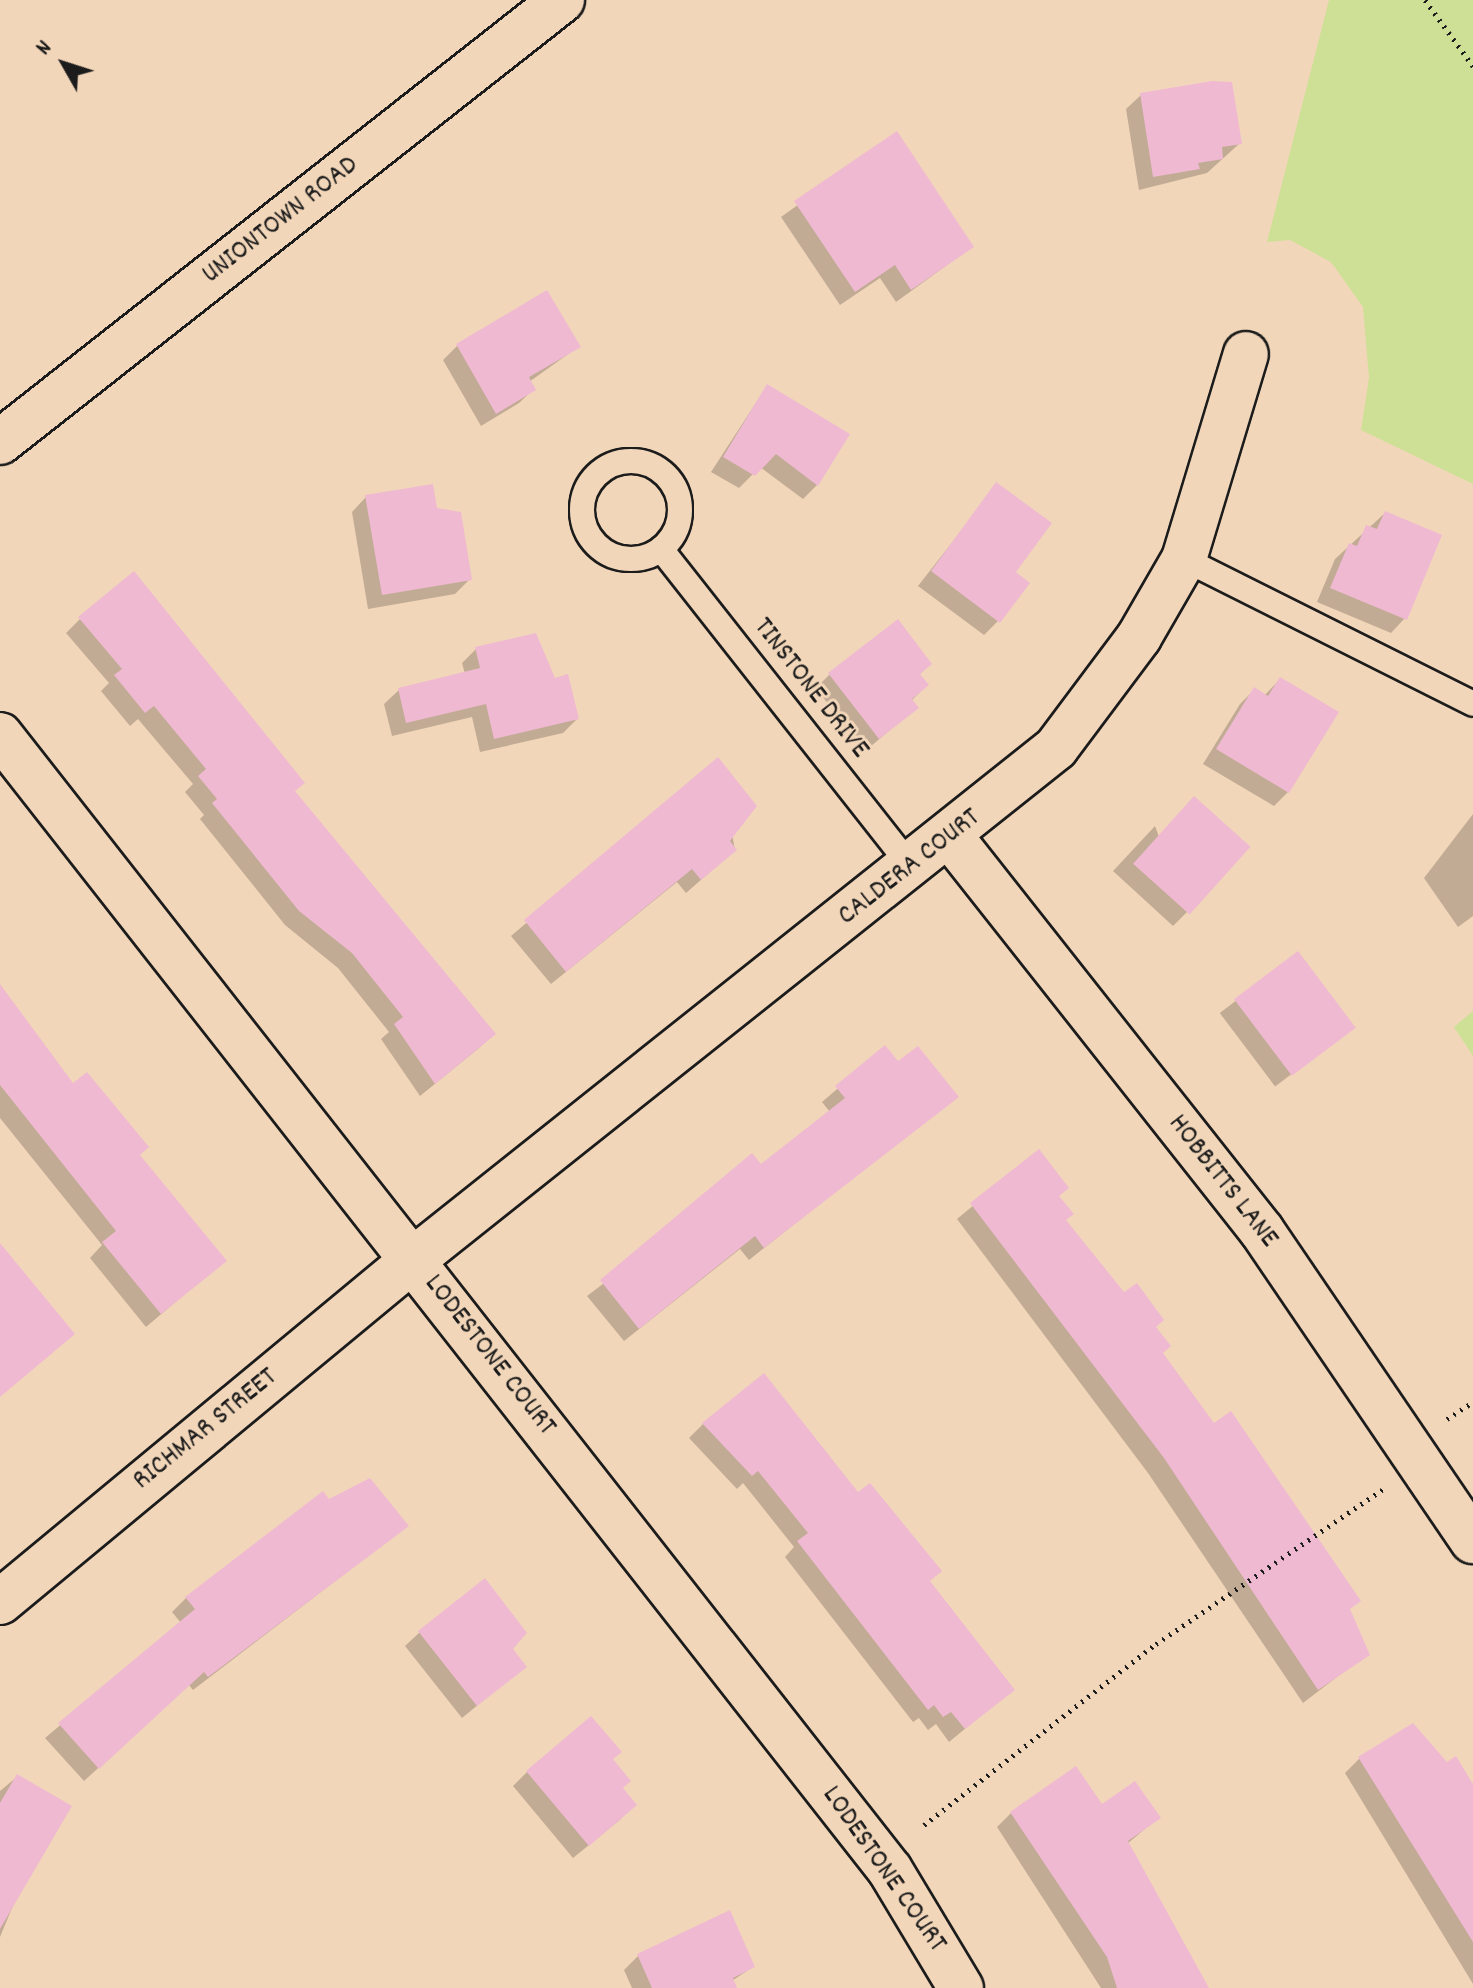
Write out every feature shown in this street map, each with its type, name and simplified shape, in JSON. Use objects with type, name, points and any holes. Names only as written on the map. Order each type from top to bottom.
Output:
[{"type":"street","name":"UNIONTOWN ROAD","points":[[0,442],[562,0]]},
{"type":"street","name":"CALDERA COURT","points":[[414,1259],[950,836],[1088,712],[1184,559],[1246,354]]},
{"type":"street","name":"LODESTONE COURT","points":[[0,735],[414,1259],[890,1870],[961,1988]]},
{"type":"street","name":"HOBBITTS LANE","points":[[950,836],[1262,1231],[1473,1541]]},
{"type":"street","name":"RICHMAR STREET","points":[[0,1602],[414,1259]]},
{"type":"lane","points":[[642,462],[669,478],[679,523],[661,549],[630,560],[598,548],[581,502],[597,473],[642,462]]},
{"type":"lane","name":"TINSTONE DRIVE","points":[[661,549],[911,867]]},
{"type":"lane","points":[[1184,559],[1473,704]]},
{"type":"path","points":[[1425,0],[1473,66]]},
{"type":"path","points":[[1438,1426],[1473,1402]]},
{"type":"path","points":[[924,1825],[1156,1644],[1394,1482]]},
{"type":"green space","points":[[1329,0],[1473,0],[1473,484],[1361,430],[1369,378],[1363,307],[1331,262],[1290,240],[1267,242]]},
{"type":"green space","points":[[1473,1011],[1473,1056],[1454,1027]]},
{"type":"building","points":[[1212,81],[1232,82],[1242,144],[1222,147],[1223,159],[1198,163],[1200,169],[1153,177],[1140,93]]},
{"type":"building","points":[[897,131],[974,247],[911,290],[895,265],[855,292],[794,201]]},
{"type":"building","points":[[547,290],[581,347],[529,377],[536,390],[496,414],[456,344]]},
{"type":"building","points":[[767,384],[850,434],[818,486],[776,454],[755,476],[723,457]]},
{"type":"building","points":[[996,482],[1052,523],[1016,572],[1030,583],[1000,623],[931,571]]},
{"type":"building","points":[[433,484],[437,508],[461,512],[472,580],[382,595],[365,495]]},
{"type":"building","points":[[1385,511],[1442,535],[1407,620],[1330,588],[1349,543],[1357,546],[1366,525],[1377,529]]},
{"type":"building","points":[[134,571],[305,783],[295,791],[496,1034],[435,1084],[394,1024],[403,1017],[352,953],[299,911],[212,803],[217,799],[198,776],[206,769],[154,706],[145,713],[114,675],[122,669],[78,617]]},
{"type":"building","points":[[898,619],[932,664],[920,674],[929,685],[912,699],[919,708],[879,739],[828,673]]},
{"type":"building","points":[[536,633],[555,678],[568,674],[579,719],[494,739],[486,704],[406,723],[398,688],[480,668],[475,647]]},
{"type":"building","points":[[1280,677],[1339,712],[1289,793],[1216,749],[1254,687],[1268,696]]},
{"type":"building","points":[[718,757],[757,806],[730,841],[737,850],[701,880],[692,869],[566,972],[524,920]]},
{"type":"building","points":[[1194,796],[1250,847],[1190,914],[1133,864]]},
{"type":"building","points":[[1298,951],[1356,1028],[1292,1076],[1234,999]]},
{"type":"building","points":[[0,984],[73,1083],[87,1072],[149,1147],[140,1155],[227,1261],[161,1314],[102,1242],[116,1231],[0,1085]]},
{"type":"building","points":[[885,1045],[898,1061],[918,1046],[959,1097],[764,1248],[755,1236],[639,1329],[600,1280],[752,1153],[761,1164],[845,1098],[835,1086]]},
{"type":"building","points":[[1039,1149],[1069,1188],[1059,1196],[1074,1214],[1066,1220],[1124,1292],[1137,1283],[1164,1320],[1156,1327],[1171,1346],[1163,1353],[1214,1423],[1231,1411],[1361,1601],[1350,1609],[1370,1655],[1318,1690],[1164,1458],[970,1203]]},
{"type":"building","points":[[0,1243],[75,1334],[0,1397]]},
{"type":"building","points":[[764,1373],[858,1492],[870,1483],[942,1571],[930,1581],[1015,1690],[965,1729],[951,1712],[943,1717],[934,1705],[928,1710],[797,1541],[808,1533],[758,1471],[752,1476],[702,1423]]},
{"type":"building","points":[[370,1478],[409,1526],[208,1677],[204,1672],[99,1769],[58,1723],[195,1609],[185,1597],[323,1491],[329,1499]]},
{"type":"building","points":[[485,1578],[527,1633],[513,1649],[527,1667],[477,1706],[418,1631]]},
{"type":"building","points":[[591,1716],[622,1752],[613,1759],[631,1781],[623,1788],[637,1805],[589,1846],[526,1771]]},
{"type":"building","points":[[1413,1723],[1447,1762],[1456,1756],[1473,1784],[1473,1942],[1358,1757]]},
{"type":"building","points":[[1076,1766],[1102,1804],[1135,1781],[1161,1818],[1128,1841],[1209,1988],[1117,1988],[1107,1957],[1010,1812]]},
{"type":"building","points":[[17,1774],[72,1806],[0,1929],[0,1803]]},
{"type":"building","points":[[730,1910],[755,1967],[733,1978],[737,1988],[652,1988],[637,1954]]}]
